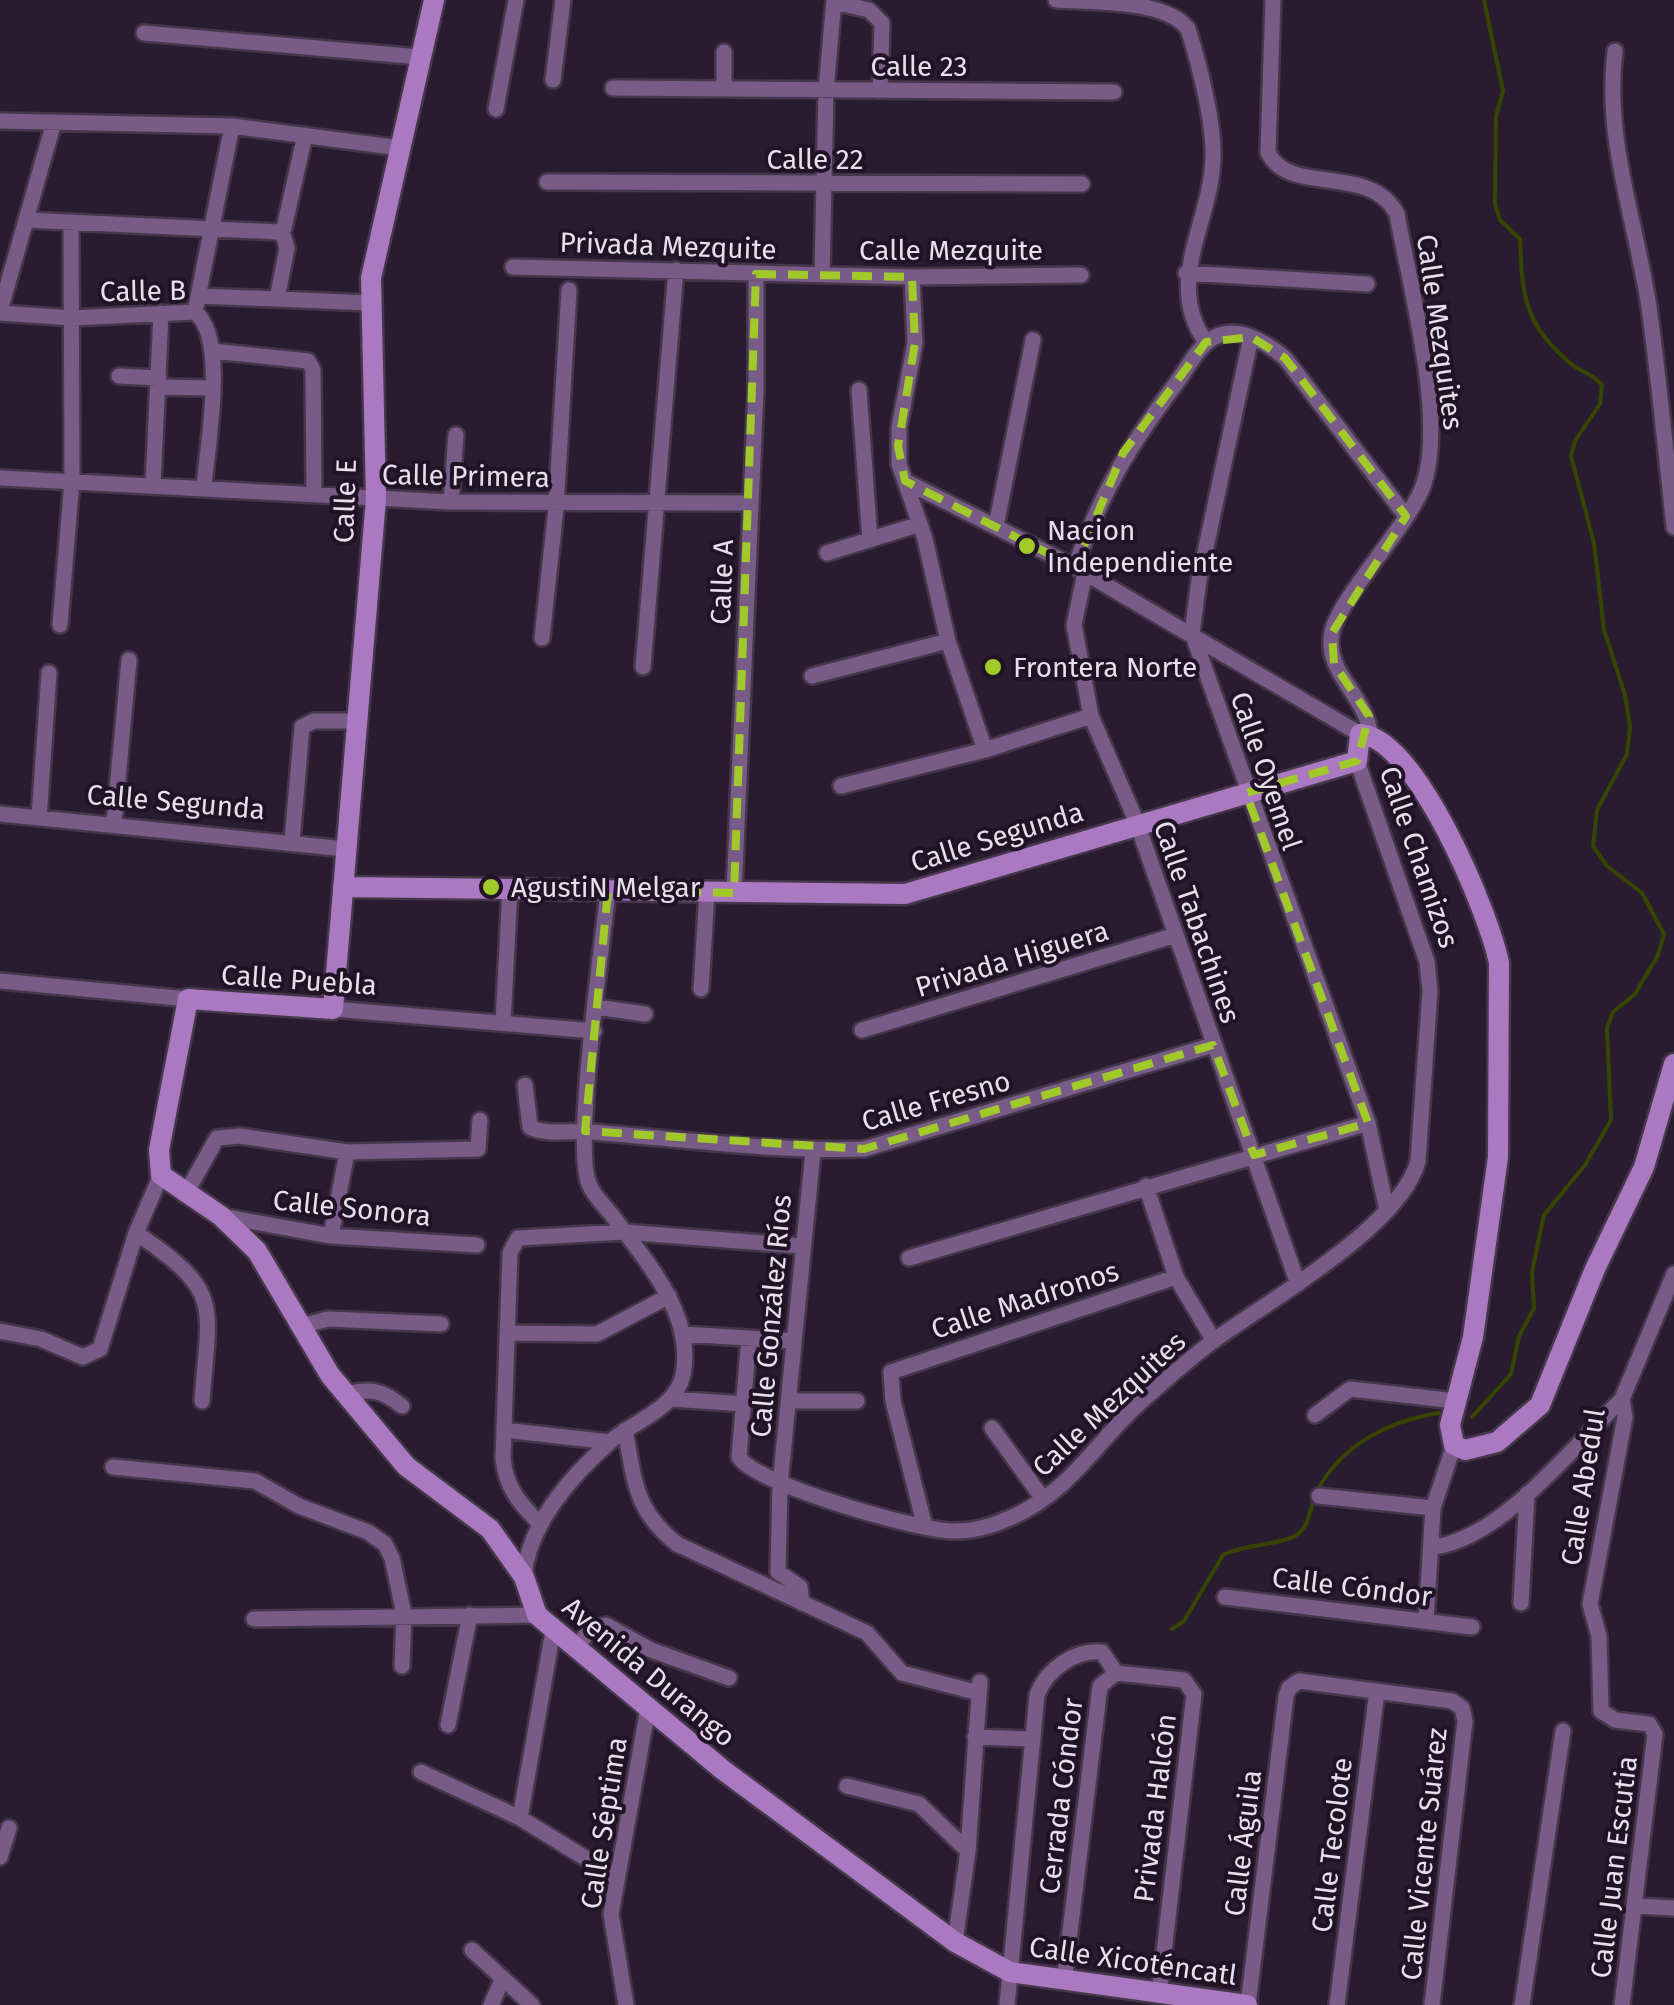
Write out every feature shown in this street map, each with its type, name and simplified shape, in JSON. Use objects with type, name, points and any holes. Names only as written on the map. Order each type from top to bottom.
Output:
[{"type":"main road","name":"Calle E","points":[[334,1009],[376,499],[369,303],[434,0]]},
{"type":"main road","name":"Calle Chamizos","points":[[1357,760],[1365,735]]},
{"type":"main road","points":[[1365,735],[1400,756],[1430,800],[1494,938],[1499,963],[1498,1157],[1473,1337],[1450,1425],[1454,1445],[1465,1450],[1482,1449],[1497,1442],[1540,1405],[1644,1166],[1674,1064]]},
{"type":"main road","name":"Calle Segunda","points":[[343,887],[905,894],[1357,760]]},
{"type":"main road","points":[[161,1175],[159,1150],[188,999]]},
{"type":"main road","name":"Calle Puebla","points":[[188,999],[334,1009]]},
{"type":"main road","name":"Avenida Durango","points":[[161,1175],[221,1216],[257,1251],[300,1326],[346,1394],[406,1466],[490,1530],[524,1577],[537,1614],[553,1631],[723,1770],[956,1942],[1010,1972]]},
{"type":"main road","name":"Calle Xicoténcatl","points":[[1010,1972],[1064,1981],[1117,1997],[1159,1995],[1248,2005]]},
{"type":"street","points":[[496,109],[516,0]]},
{"type":"street","points":[[553,80],[563,0]]},
{"type":"street","points":[[1056,0],[1158,6],[1180,15],[1188,29],[1214,155],[1186,274],[1194,326],[1206,342],[1229,333],[1251,337],[1285,358],[1406,516]]},
{"type":"street","name":"Calle Mezquites","points":[[1273,0],[1267,141],[1273,162],[1287,172],[1379,190],[1396,214],[1433,436],[1422,490],[1332,633],[1334,664],[1369,716],[1365,735]]},
{"type":"street","points":[[822,275],[826,90],[834,1],[869,10],[882,22],[880,91]]},
{"type":"street","points":[[144,33],[420,57]]},
{"type":"street","points":[[1614,51],[1610,83],[1623,188],[1648,304],[1674,527]]},
{"type":"street","points":[[724,52],[724,89]]},
{"type":"street","name":"Calle 23","points":[[613,88],[1114,92]]},
{"type":"street","points":[[0,121],[232,126],[400,148]]},
{"type":"street","points":[[0,312],[54,122]]},
{"type":"street","points":[[232,126],[196,304],[277,299],[369,303]]},
{"type":"street","points":[[277,299],[287,248],[282,231],[297,183],[305,136]]},
{"type":"street","name":"Calle 22","points":[[546,182],[1082,184]]},
{"type":"street","points":[[26,220],[282,231]]},
{"type":"street","points":[[60,625],[72,480],[72,222]]},
{"type":"street","name":"Privada Mezquite","points":[[512,267],[822,275]]},
{"type":"street","points":[[643,667],[676,270]]},
{"type":"street","name":"Calle A","points":[[734,893],[751,503],[756,274]]},
{"type":"street","name":"Calle Mezquite","points":[[822,275],[1081,274]]},
{"type":"street","points":[[1186,274],[1366,284]]},
{"type":"street","points":[[912,277],[915,343],[898,446],[948,640],[985,750]]},
{"type":"street","points":[[542,638],[556,503],[568,290]]},
{"type":"street","name":"Calle B","points":[[0,312],[72,318],[161,313],[196,304],[213,351]]},
{"type":"street","points":[[153,485],[161,313]]},
{"type":"street","name":"Calle Oyemel","points":[[1251,337],[1199,580],[1192,633],[1368,1123],[1387,1211]]},
{"type":"street","points":[[996,526],[1033,340]]},
{"type":"street","name":"Calle Tabachines","points":[[1206,342],[1123,454],[1093,516],[1080,570],[1074,626],[1092,716],[1136,823],[1298,1284]]},
{"type":"street","points":[[204,487],[213,351],[308,361],[313,370],[314,494]]},
{"type":"street","points":[[119,376],[211,388]]},
{"type":"street","points":[[859,390],[870,540]]},
{"type":"street","points":[[450,502],[456,435]]},
{"type":"street","name":"Calle Primera","points":[[0,478],[450,502],[751,503]]},
{"type":"street","points":[[905,481],[1080,570],[1365,735]]},
{"type":"street","points":[[827,553],[920,524]]},
{"type":"street","points":[[812,676],[948,640]]},
{"type":"street","points":[[114,824],[128,660]]},
{"type":"street","points":[[39,818],[48,673]]},
{"type":"street","points":[[841,786],[985,750],[1092,716]]},
{"type":"street","points":[[292,842],[302,727],[314,721],[357,721]]},
{"type":"street","name":"Calle Chamizos","points":[[1357,760],[1419,934],[1430,991],[1414,1176]]},
{"type":"street","name":"Calle Segunda","points":[[0,814],[346,849]]},
{"type":"street","points":[[503,1022],[510,889]]},
{"type":"street","points":[[524,1577],[526,1555],[540,1524],[610,1442],[672,1399],[682,1376],[683,1334],[668,1296],[588,1183],[585,1131],[608,890]]},
{"type":"street","points":[[701,989],[707,892]]},
{"type":"street","name":"Privada Higuera","points":[[862,1030],[1176,935]]},
{"type":"street","name":"Calle Puebla","points":[[0,982],[188,999]]},
{"type":"street","points":[[596,1007],[645,1014]]},
{"type":"street","name":"Calle Puebla","points":[[334,1009],[594,1031]]},
{"type":"street","name":"Calle Fresno","points":[[525,1084],[530,1127],[541,1132],[585,1131],[812,1151],[864,1150],[1213,1045]]},
{"type":"street","points":[[186,1195],[217,1138],[240,1136],[347,1152],[478,1149],[480,1120]]},
{"type":"street","points":[[908,1258],[1368,1123]]},
{"type":"street","name":"Calle González Ríos","points":[[802,1603],[800,1587],[778,1572],[780,1485],[812,1151]]},
{"type":"street","points":[[331,1236],[347,1152]]},
{"type":"street","points":[[0,1331],[41,1338],[83,1357],[100,1349],[136,1232],[161,1175]]},
{"type":"street","name":"Calle Mezquites","points":[[744,1404],[739,1457],[746,1469],[780,1485],[925,1527],[952,1532],[982,1528],[1043,1499],[1080,1471],[1110,1431],[1141,1402],[1214,1341],[1298,1284],[1387,1211],[1414,1176]]},
{"type":"street","points":[[1146,1186],[1176,1277],[1214,1341]]},
{"type":"street","name":"Calle Sonora","points":[[221,1216],[331,1236],[477,1245]]},
{"type":"street","points":[[136,1232],[202,1288],[209,1305],[202,1402]]},
{"type":"street","points":[[540,1524],[514,1497],[505,1478],[510,1253],[518,1238],[624,1232],[802,1246]]},
{"type":"street","name":"Calle Abedul","points":[[1656,1734],[1650,1724],[1605,1715],[1599,1636],[1590,1604],[1625,1417],[1622,1399],[1674,1274]]},
{"type":"street","name":"Calle Madronos","points":[[925,1527],[893,1400],[891,1372],[1176,1277]]},
{"type":"street","points":[[509,1333],[597,1334],[668,1296]]},
{"type":"street","points":[[300,1326],[328,1319],[441,1324]]},
{"type":"street","points":[[683,1334],[794,1341]]},
{"type":"street","points":[[672,1399],[744,1404],[749,1338]]},
{"type":"street","points":[[346,1394],[367,1389],[385,1392],[402,1406]]},
{"type":"street","points":[[1315,1415],[1350,1390],[1456,1401]]},
{"type":"street","points":[[1434,1547],[1453,1544],[1527,1494],[1622,1399]]},
{"type":"street","points":[[789,1401],[857,1401]]},
{"type":"street","points":[[992,1428],[1043,1499]]},
{"type":"street","points":[[504,1430],[610,1442]]},
{"type":"street","points":[[625,1430],[640,1505],[653,1526],[677,1544],[867,1633],[902,1673],[979,1687],[968,1851],[956,1942]]},
{"type":"street","points":[[1426,1621],[1434,1547],[1433,1508],[1454,1445]]},
{"type":"street","points":[[113,1467],[255,1481],[299,1506],[368,1532],[384,1544],[392,1558],[404,1614],[402,1666]]},
{"type":"street","points":[[1521,1603],[1527,1494]]},
{"type":"street","points":[[1319,1496],[1433,1508]]},
{"type":"street","name":"Calle Cóndor","points":[[1225,1597],[1472,1626]]},
{"type":"street","points":[[254,1619],[537,1614]]},
{"type":"street","points":[[448,1725],[470,1615]]},
{"type":"street","points":[[576,1650],[589,1630],[606,1625],[651,1650],[729,1678]]},
{"type":"street","points":[[520,1818],[553,1631]]},
{"type":"street","points":[[1007,2005],[1037,1695],[1042,1682],[1059,1664],[1090,1652],[1102,1652],[1111,1676]]},
{"type":"street","name":"Privada Halcón","points":[[1111,1676],[1184,1680],[1192,1686],[1159,1995]]},
{"type":"street","name":"Cerrada Cóndor","points":[[1064,1981],[1100,1686],[1111,1676]]},
{"type":"street","name":"Calle Águila","points":[[1248,2005],[1289,1688],[1299,1681],[1377,1691]]},
{"type":"street","name":"Calle Vicente Suárez","points":[[1377,1691],[1452,1701],[1462,1708],[1465,1721],[1432,2005]]},
{"type":"street","name":"Calle Tecolote","points":[[1336,2005],[1377,1691]]},
{"type":"street","name":"Calle Séptima","points":[[626,2005],[611,1914],[648,1708]]},
{"type":"street","points":[[1522,2005],[1563,1731]]},
{"type":"street","name":"Calle Juan Escutia","points":[[1622,2005],[1656,1734]]},
{"type":"street","points":[[975,1738],[1033,1739]]},
{"type":"street","points":[[421,1772],[520,1818],[616,1877]]},
{"type":"street","points":[[847,1786],[919,1804],[968,1851]]},
{"type":"street","points":[[0,1856],[9,1828]]},
{"type":"street","points":[[1636,1906],[1674,1908]]},
{"type":"street","points":[[472,1950],[532,2005]]},
{"type":"street","points":[[491,2005],[502,1978]]},
{"type":"highlighted area","points":[[756,274],[912,277],[915,343],[898,446],[905,481],[1075,567],[1123,453],[1206,342],[1251,337],[1285,358],[1406,516],[1332,633],[1334,664],[1369,716],[1357,761],[1246,793],[1368,1123],[1254,1155],[1213,1045],[864,1149],[585,1131],[608,890],[734,893]]},
{"type":"waterway","points":[[1472,1417],[1511,1374],[1519,1336],[1534,1308],[1532,1272],[1544,1215],[1585,1165],[1611,1120],[1607,1028],[1613,1012],[1635,994],[1658,955],[1664,934],[1642,893],[1607,866],[1593,846],[1597,810],[1627,754],[1630,727],[1625,695],[1604,630],[1594,543],[1571,456],[1575,441],[1600,404],[1602,385],[1570,363],[1534,322],[1522,277],[1520,239],[1500,220],[1495,204],[1496,116],[1503,91],[1484,0]]},
{"type":"waterway","points":[[1172,1629],[1184,1621],[1223,1555],[1298,1534],[1327,1474],[1353,1448],[1402,1422],[1439,1413]]},
{"type":"place","name":"Nacion Independiente","points":[[1027,546]]},
{"type":"place","name":"Frontera Norte","points":[[993,667]]},
{"type":"place","name":"AgustiN Melgar","points":[[491,887]]}]
